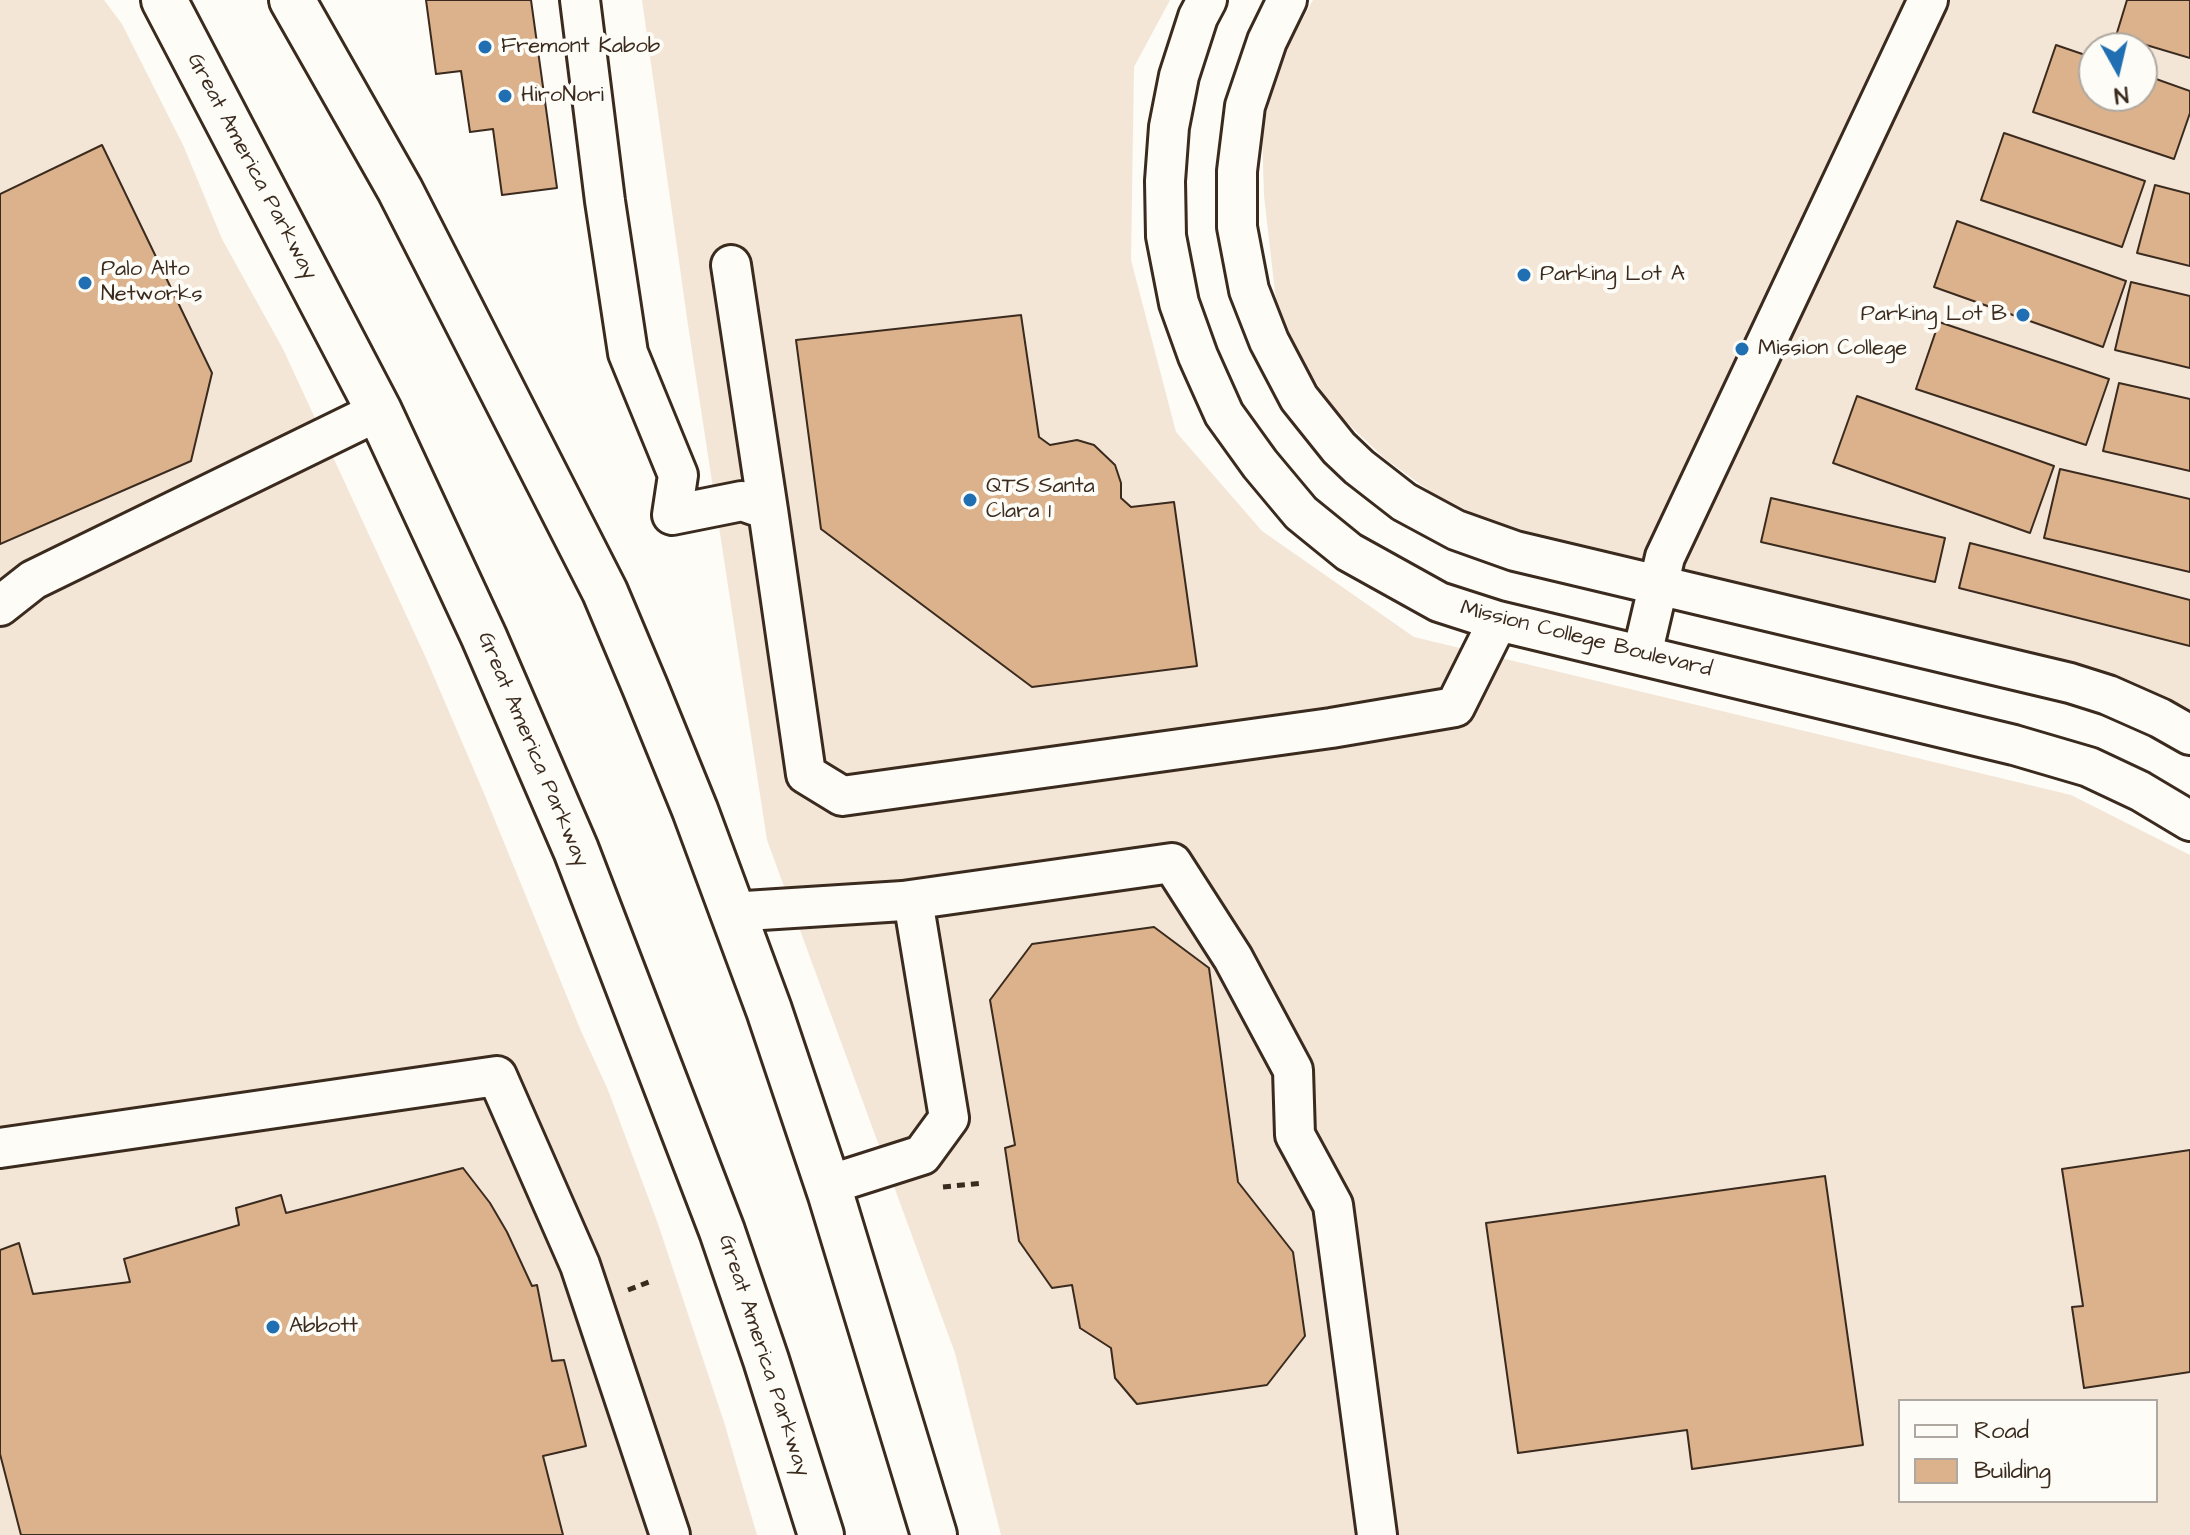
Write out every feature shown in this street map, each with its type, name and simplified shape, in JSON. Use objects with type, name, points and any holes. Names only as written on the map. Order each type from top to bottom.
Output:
[{"type":"main road","name":"Great America Parkway","points":[[164,0],[379,411],[484,637],[593,892],[722,1231],[821,1535]]},
{"type":"main road","points":[[292,0],[400,190],[605,592],[689,796],[769,1010],[828,1185],[934,1535]]},
{"type":"street","points":[[580,0],[628,353],[678,475],[672,515],[742,501],[768,510]]},
{"type":"street","name":"Mission College Boulevard","points":[[1207,0],[1198,17],[1179,76],[1171,114],[1165,181],[1166,236],[1179,303],[1224,414],[1301,513],[1349,552],[1439,602],[1498,621],[2014,745],[2089,767],[2140,791],[2190,821]]},
{"type":"street","points":[[1287,0],[1267,41],[1245,106],[1237,171],[1237,227],[1249,290],[1269,341],[1299,398],[1339,448],[1359,467],[1404,502],[1456,530],[1515,551],[2070,683],[2108,695],[2190,735]]},
{"type":"street","points":[[1642,655],[1665,557],[1928,0]]},
{"type":"street","points":[[731,265],[806,774],[842,796],[1331,728],[1455,707],[1498,621]]},
{"type":"street","points":[[0,606],[33,580],[379,411]]},
{"type":"street","points":[[730,912],[913,900],[1172,863],[1233,958],[1293,1070],[1295,1135],[1333,1205],[1377,1535]]},
{"type":"street","points":[[828,1185],[922,1155],[949,1118],[913,900]]},
{"type":"street","points":[[0,1148],[497,1076],[580,1265],[670,1535]]},
{"type":"shaded area","points":[[0,0],[104,0],[122,24],[184,147],[222,239],[283,349],[426,658],[608,1090],[657,1221],[724,1422],[757,1535],[0,1535]]},
{"type":"shaded area","points":[[642,0],[1170,0],[1134,67],[1131,260],[1176,432],[1262,531],[1414,637],[2071,795],[2190,855],[2190,1535],[1001,1535],[955,1353],[767,840]]},
{"type":"shaded area","name":"Mission College","points":[[1313,0],[2190,0],[2190,711],[2148,689],[2067,661],[1523,530],[1474,514],[1431,492],[1384,458],[1336,412],[1279,327],[1264,196],[1262,133],[1272,90],[1287,48]]},
{"type":"building","points":[[426,0],[531,0],[557,188],[502,195],[493,129],[470,132],[461,71],[436,74]]},
{"type":"building","points":[[2127,0],[2190,0],[2190,58],[2158,48],[2158,32],[2117,32]]},
{"type":"building","points":[[2056,45],[2078,53],[2078,112],[2158,112],[2158,80],[2190,91],[2190,113],[2174,159],[2033,112]]},
{"type":"building","points":[[2004,133],[2145,181],[2122,247],[1981,200]]},
{"type":"building","name":"Palo Alto Networks","points":[[102,145],[212,373],[191,461],[0,544],[0,194]]},
{"type":"building","points":[[2155,185],[2190,194],[2190,266],[2137,253]]},
{"type":"building","points":[[1957,221],[2126,281],[2103,347],[1934,287]]},
{"type":"building","points":[[2131,282],[2190,296],[2190,368],[2115,350]]},
{"type":"building","name":"QTS Santa Clara 1","points":[[1021,315],[1039,437],[1050,445],[1077,440],[1094,445],[1115,465],[1121,483],[1121,498],[1131,507],[1174,502],[1197,666],[1032,687],[821,529],[796,340]]},
{"type":"building","points":[[1939,322],[2109,379],[2086,445],[1916,389]]},
{"type":"building","points":[[2119,383],[2190,399],[2190,471],[2103,451]]},
{"type":"building","points":[[1857,396],[2054,466],[2030,533],[1833,463]]},
{"type":"building","points":[[2060,469],[2190,499],[2190,572],[2044,538]]},
{"type":"building","points":[[1771,498],[1945,538],[1935,582],[1761,542]]},
{"type":"building","points":[[1970,543],[2190,600],[2190,646],[1959,588]]},
{"type":"building","points":[[1154,927],[1209,968],[1238,1182],[1293,1252],[1305,1336],[1267,1385],[1137,1404],[1115,1378],[1111,1348],[1080,1328],[1072,1285],[1052,1288],[1019,1241],[1005,1148],[1015,1145],[990,1000],[1032,944]]},
{"type":"building","points":[[2190,1150],[2190,1372],[2084,1388],[2072,1307],[2083,1306],[2062,1169]]},
{"type":"building","name":"Abbott","points":[[463,1168],[490,1203],[507,1232],[532,1286],[537,1285],[552,1361],[564,1360],[586,1446],[543,1456],[563,1535],[21,1535],[0,1454],[0,1250],[19,1243],[33,1294],[130,1282],[124,1259],[239,1225],[236,1208],[281,1195],[286,1213]]},
{"type":"building","points":[[1825,1176],[1863,1445],[1692,1469],[1687,1430],[1518,1453],[1486,1223]]},
{"type":"place","name":"Fremont Kabob","points":[[485,47]]},
{"type":"place","name":"HiroNori","points":[[505,96]]},
{"type":"place","name":"Parking Lot A","points":[[1524,275]]},
{"type":"place","name":"Palo Alto Networks","points":[[85,283]]},
{"type":"place","name":"Parking Lot B","points":[[2023,315]]},
{"type":"place","name":"Mission College","points":[[1742,349]]},
{"type":"place","name":"QTS Santa Clara 1","points":[[970,500]]},
{"type":"place","name":"Abbott","points":[[273,1327]]}]
